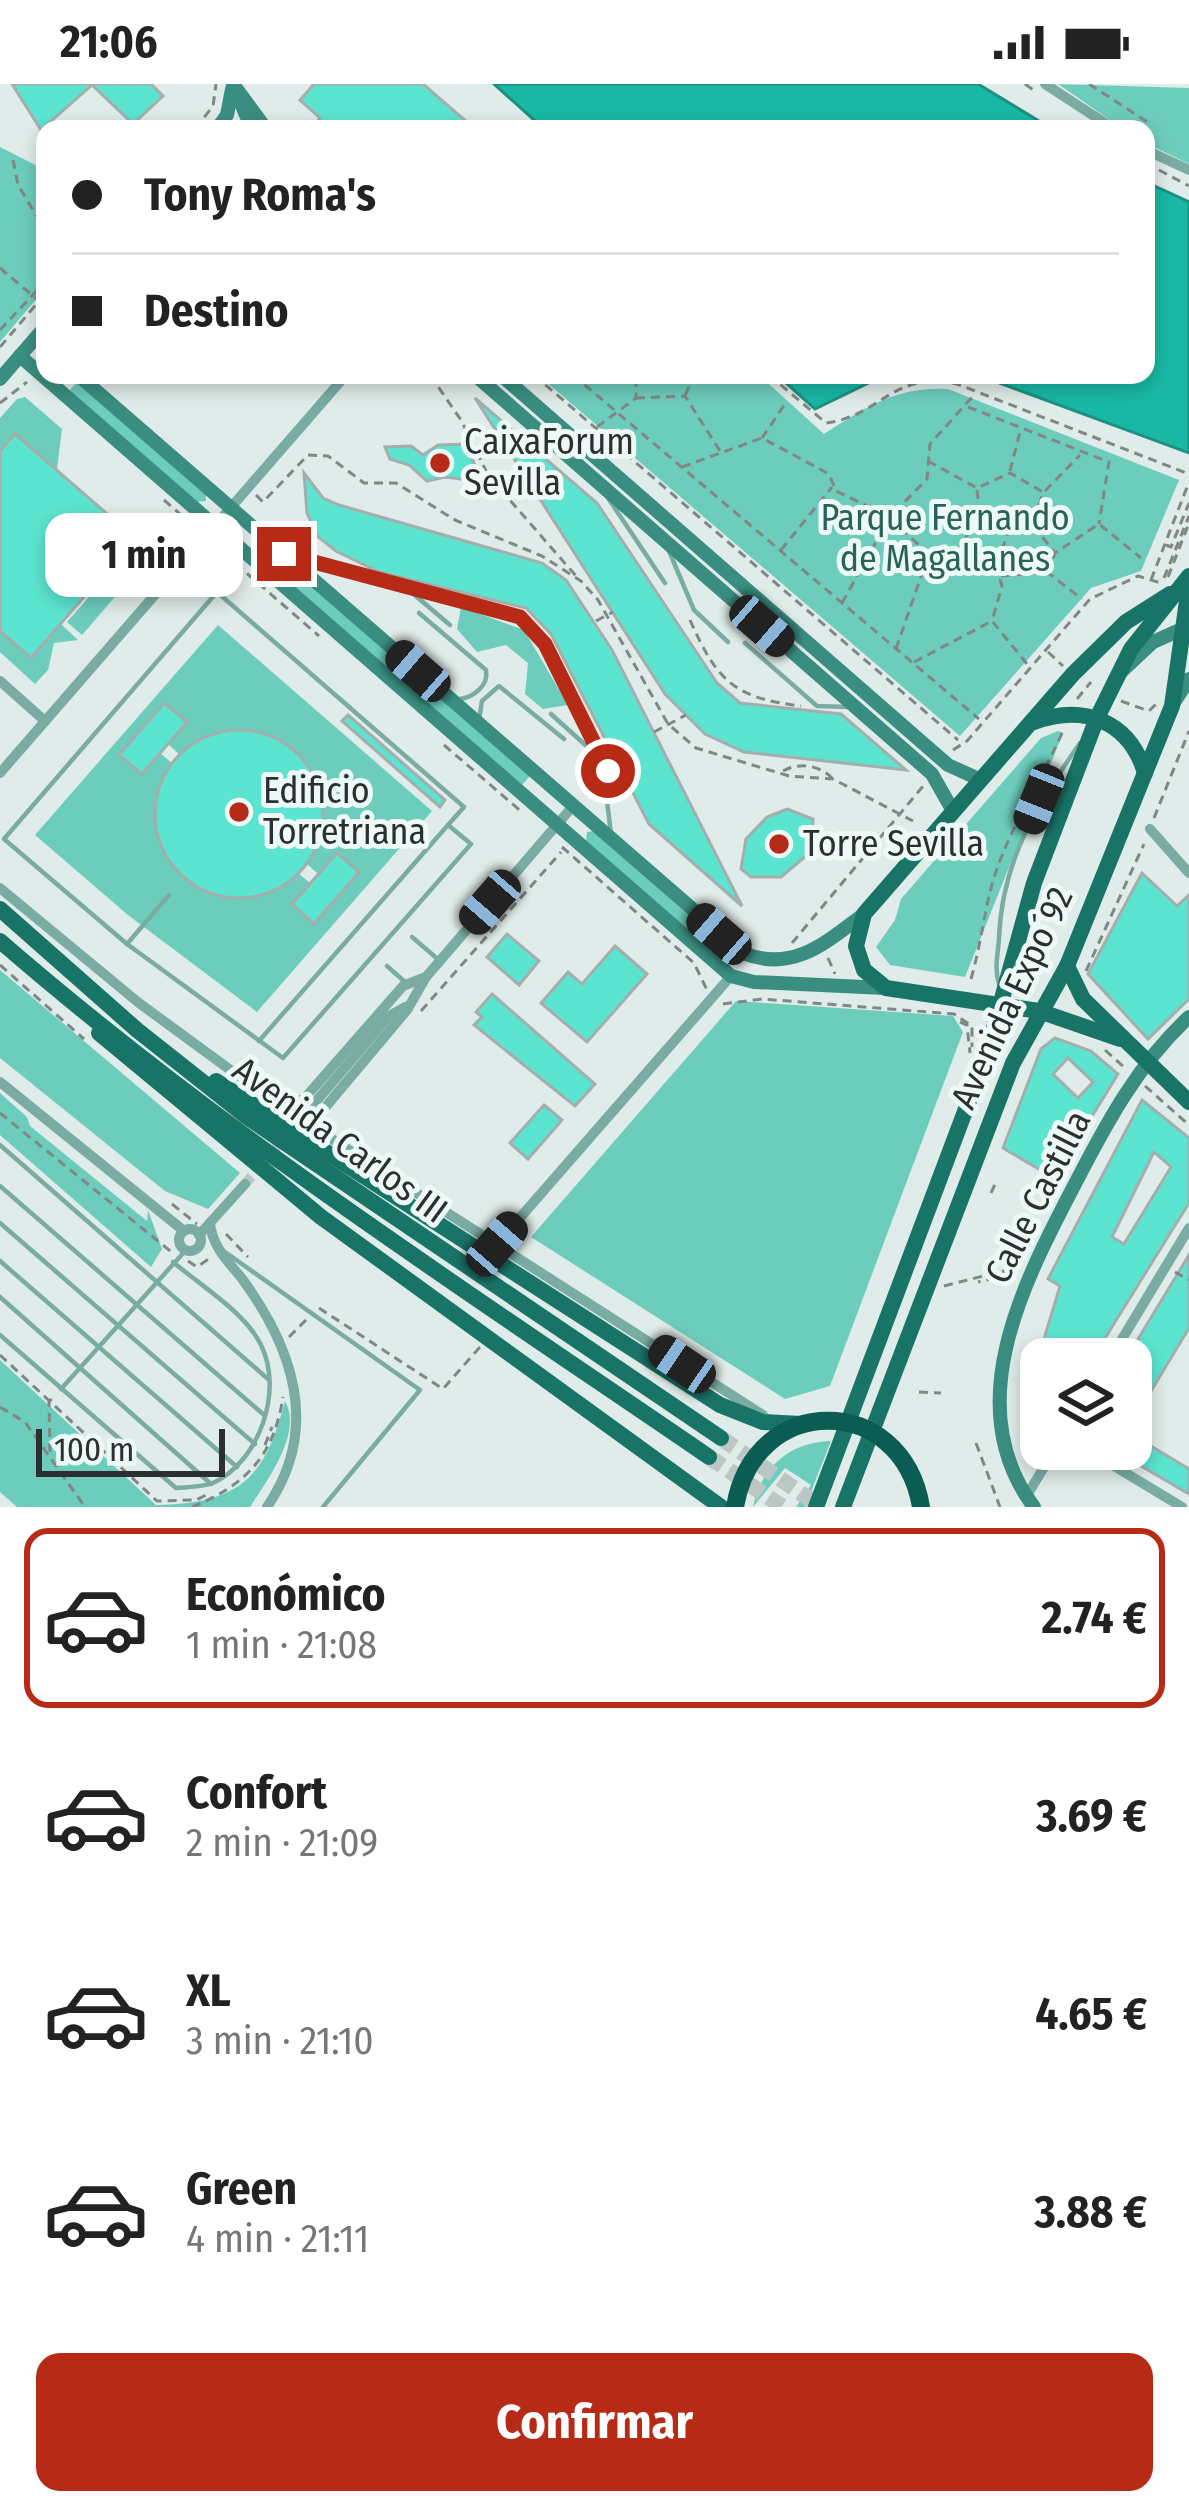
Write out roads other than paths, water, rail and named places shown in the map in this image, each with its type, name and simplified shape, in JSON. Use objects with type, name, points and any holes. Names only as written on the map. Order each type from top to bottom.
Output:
[{"type":"highway","points":[[735,1507],[755,1456],[791,1424],[824,1420],[871,1430],[892,1445],[912,1473],[921,1507]]},
{"type":"main road","points":[[1120,1039],[1001,1000],[886,988],[872,980],[858,957],[864,914],[912,858],[1105,641],[1180,582]]},
{"type":"main road","name":"Avenida Expo´92","points":[[843,1507],[1013,1063],[1067,966],[1145,774],[1188,626],[1180,582]]},
{"type":"main road","name":"Avenida Expo´92","points":[[816,1507],[987,1054],[1034,883],[1095,724],[1113,680],[1180,582]]},
{"type":"main road","points":[[1033,722],[1060,712],[1124,733],[1145,774]]},
{"type":"main road","name":"Avenida Carlos III","points":[[0,909],[137,1030],[367,1203],[721,1438]]},
{"type":"main road","name":"Avenida Carlos III","points":[[0,941],[79,1010],[296,1174],[709,1457]]},
{"type":"main road","points":[[1067,966],[1083,999],[1189,1102]]},
{"type":"main road","points":[[79,1010],[114,1051],[303,1203],[721,1507]]},
{"type":"main road","points":[[137,1030],[720,1405],[791,1424]]},
{"type":"main road","points":[[824,1420],[862,1381]]},
{"type":"main road","points":[[886,1390],[892,1445]]},
{"type":"street","points":[[222,120],[232,101],[232,84]]},
{"type":"street","points":[[232,84],[248,120]]},
{"type":"street","points":[[232,84],[259,120]]},
{"type":"street","points":[[1045,84],[1100,120]]},
{"type":"street","points":[[1155,154],[1189,170]]},
{"type":"street","points":[[0,379],[36,342]]},
{"type":"street","points":[[20,356],[36,370]]},
{"type":"street","points":[[52,384],[731,976],[754,982],[886,988]]},
{"type":"street","points":[[88,384],[742,953],[759,960],[785,960],[817,949],[864,914]]},
{"type":"street","points":[[0,773],[338,384]]},
{"type":"street","points":[[485,384],[934,775],[953,811]]},
{"type":"street","points":[[511,384],[948,765],[981,780]]},
{"type":"street","points":[[1113,680],[1153,642],[1188,626]]},
{"type":"street","points":[[1165,703],[1189,679]]},
{"type":"street","points":[[0,681],[45,721]]},
{"type":"street","points":[[279,1106],[304,1099],[426,976],[573,806]]},
{"type":"street","points":[[1150,829],[1189,873]]},
{"type":"street","points":[[0,887],[139,1003],[279,1106],[791,1424]]},
{"type":"street","points":[[497,1244],[731,976]]},
{"type":"street","points":[[326,1137],[320,1121],[323,1109],[390,1030],[411,990]]},
{"type":"street","points":[[308,1112],[411,990]]},
{"type":"street","name":"Calle Castilla","points":[[1030,1502],[1009,1460],[1001,1419],[1004,1354],[1018,1295],[1094,1147],[1147,1062],[1189,1017]]},
{"type":"street","points":[[4,1086],[184,1231],[203,1231]]},
{"type":"street","points":[[184,1231],[179,1256],[194,1251],[203,1231],[245,1184]]},
{"type":"street","points":[[1123,1338],[1189,1228]]},
{"type":"street","points":[[203,1231],[283,1342],[294,1379],[296,1438],[288,1468],[267,1507]]},
{"type":"street","points":[[203,1231],[217,1251]]},
{"type":"street","points":[[1030,1502],[1045,1470]]},
{"type":"street","points":[[1120,1470],[1181,1507]]},
{"type":"lane","points":[[597,482],[664,583]]},
{"type":"lane","points":[[664,540],[694,610],[728,642]]},
{"type":"lane","points":[[284,554],[506,610],[530,624],[545,644],[602,760],[611,840]]},
{"type":"lane","points":[[404,586],[450,625]]},
{"type":"lane","points":[[259,1041],[448,825],[464,807],[217,592],[4,839],[127,944],[259,1041],[283,1058],[470,844],[448,825]]},
{"type":"lane","points":[[419,613],[486,670],[485,682],[475,694],[450,698]]},
{"type":"lane","points":[[745,643],[817,706],[855,707]]},
{"type":"lane","points":[[481,726],[482,701],[500,686],[564,739]]},
{"type":"lane","points":[[551,714],[602,760]]},
{"type":"lane","points":[[1001,1000],[994,967],[1000,895],[1044,790],[1095,724]]},
{"type":"lane","points":[[127,944],[169,895]]},
{"type":"lane","points":[[412,937],[440,961]]},
{"type":"lane","points":[[387,966],[411,990]]},
{"type":"lane","points":[[0,1102],[4,1086]]},
{"type":"lane","points":[[0,1144],[268,1378]]},
{"type":"lane","points":[[0,1186],[266,1416]]},
{"type":"lane","points":[[0,1223],[254,1444]]},
{"type":"lane","points":[[217,1251],[420,1390],[323,1507]]},
{"type":"lane","points":[[0,1335],[61,1389],[176,1488],[211,1484],[237,1467],[266,1416],[268,1378],[261,1345],[179,1256],[61,1389]]},
{"type":"lane","points":[[0,1261],[237,1467]]},
{"type":"lane","points":[[0,1297],[211,1484]]},
{"type":"tunnel","points":[[245,1184],[286,1136]]},
{"type":"tunnel","points":[[721,1438],[821,1507]]},
{"type":"tunnel","points":[[709,1457],[783,1507]]},
{"type":"place","name":"CaixaForum Sevilla","points":[[440,463]]},
{"type":"place","name":"Edificio Torretriana","points":[[239,812]]},
{"type":"place","name":"Torre Sevilla","points":[[779,844]]},
{"type":"park label","name":"Parque Fernando de Magallanes","points":[[945,538]]}]
